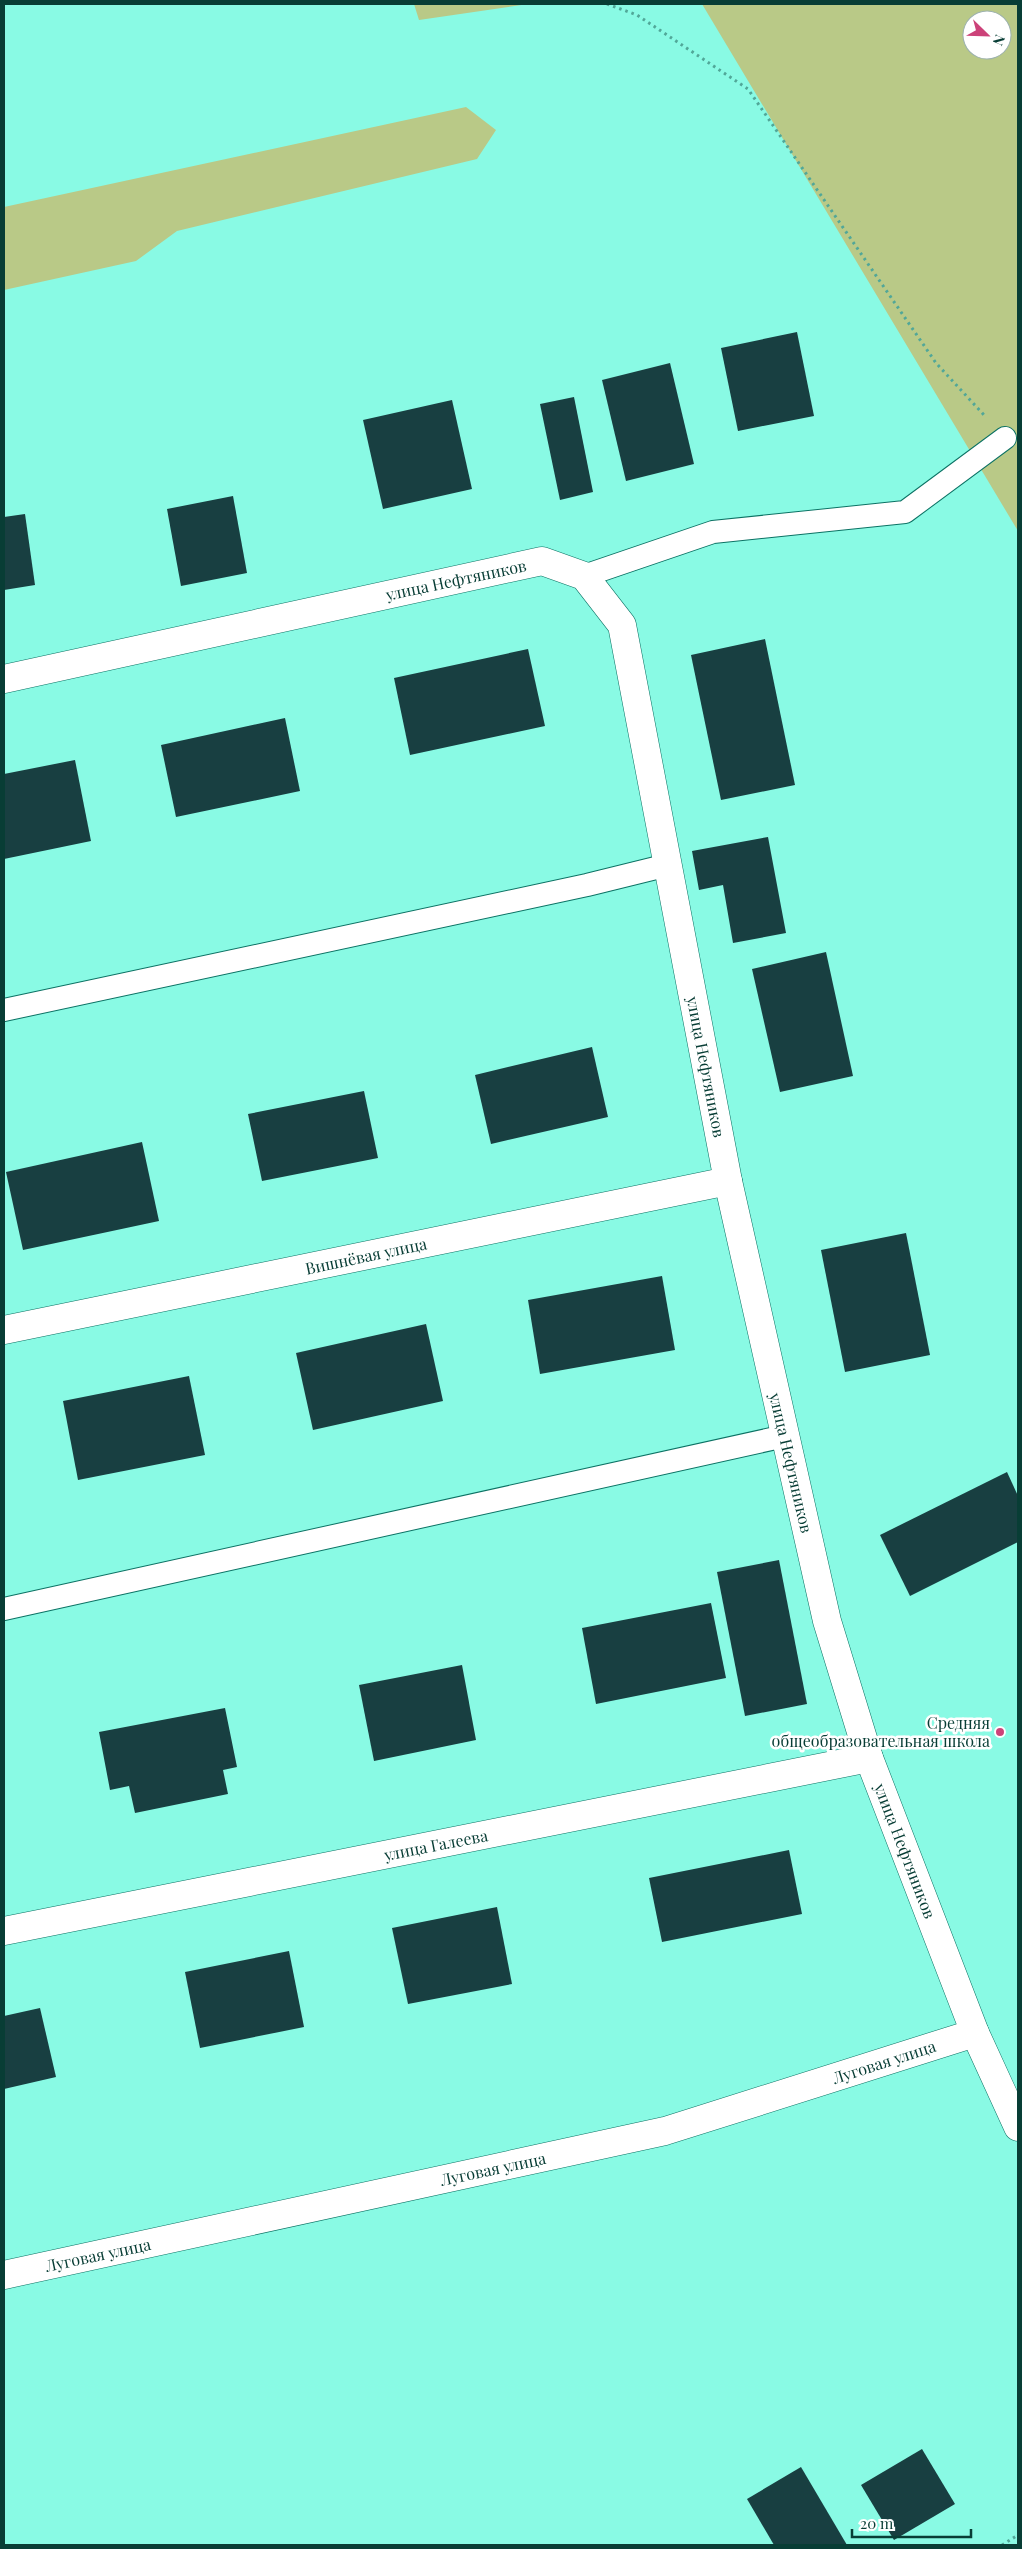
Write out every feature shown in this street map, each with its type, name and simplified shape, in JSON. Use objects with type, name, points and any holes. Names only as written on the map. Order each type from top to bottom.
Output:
[{"type":"street","name":"улица Нефтяников","points":[[4,679],[542,561],[584,576],[622,625],[728,1181],[827,1622],[869,1758],[975,2033],[1018,2127]]},
{"type":"street","name":"Вишнёвая улица","points":[[4,1330],[728,1181]]},
{"type":"street","name":"улица Галеева","points":[[4,1932],[869,1758]]},
{"type":"street","name":"Луговая улица","points":[[4,2275],[665,2131],[975,2033]]},
{"type":"lane","points":[[584,576],[712,532],[905,512],[1005,438]]},
{"type":"lane","points":[[4,1010],[567,889],[668,865]]},
{"type":"lane","points":[[4,1609],[785,1436]]},
{"type":"path","points":[[607,4],[637,15],[748,89],[936,363],[1005,438]]},
{"type":"path","points":[[1002,2545],[1018,2535]]},
{"type":"green space","points":[[414,4],[528,4],[419,20]]},
{"type":"green space","points":[[702,4],[1018,4],[1018,531]]},
{"type":"green space","points":[[466,107],[496,130],[477,159],[177,231],[136,261],[4,290],[4,207]]},
{"type":"building","points":[[797,332],[814,416],[738,431],[721,348]]},
{"type":"building","points":[[670,363],[694,464],[626,481],[602,380]]},
{"type":"building","points":[[574,397],[593,492],[560,500],[540,404]]},
{"type":"building","points":[[452,400],[472,489],[383,509],[363,420]]},
{"type":"building","points":[[233,496],[247,573],[181,586],[167,509]]},
{"type":"building","points":[[25,514],[35,585],[4,590],[4,517]]},
{"type":"building","points":[[765,639],[795,785],[721,800],[691,655]]},
{"type":"building","points":[[528,649],[545,726],[410,755],[394,678]]},
{"type":"building","points":[[285,718],[300,791],[176,817],[161,745]]},
{"type":"building","points":[[75,760],[91,841],[4,859],[4,774]]},
{"type":"building","points":[[768,837],[786,933],[733,943],[723,885],[699,890],[692,851]]},
{"type":"building","points":[[826,952],[853,1076],[780,1092],[752,969]]},
{"type":"building","points":[[592,1047],[608,1117],[491,1144],[475,1075]]},
{"type":"building","points":[[364,1091],[378,1158],[262,1181],[248,1114]]},
{"type":"building","points":[[142,1142],[159,1221],[23,1250],[6,1172]]},
{"type":"building","points":[[906,1233],[930,1355],[845,1372],[821,1250]]},
{"type":"building","points":[[662,1276],[675,1350],[540,1374],[528,1300]]},
{"type":"building","points":[[426,1324],[443,1401],[313,1430],[296,1353]]},
{"type":"building","points":[[189,1376],[205,1455],[78,1480],[63,1401]]},
{"type":"building","points":[[1007,1472],[1018,1496],[1018,1542],[910,1596],[880,1535]]},
{"type":"building","points":[[779,1560],[807,1704],[745,1716],[717,1572]]},
{"type":"building","points":[[711,1603],[726,1678],[596,1704],[582,1628]]},
{"type":"building","points":[[462,1665],[476,1740],[374,1761],[359,1685]]},
{"type":"building","points":[[225,1708],[237,1767],[223,1770],[228,1794],[135,1813],[129,1786],[110,1790],[99,1732]]},
{"type":"building","points":[[789,1850],[802,1914],[662,1942],[649,1878]]},
{"type":"building","points":[[497,1907],[512,1984],[408,2004],[392,1928]]},
{"type":"building","points":[[289,1951],[304,2027],[200,2048],[185,1972]]},
{"type":"building","points":[[40,2008],[56,2077],[4,2089],[4,2016]]},
{"type":"building","points":[[922,2449],[955,2504],[894,2540],[861,2485]]},
{"type":"building","points":[[801,2467],[847,2545],[774,2545],[747,2499]]},
{"type":"place","name":"Cредняя общеобразовательная школа","points":[[1000,1732]]}]
